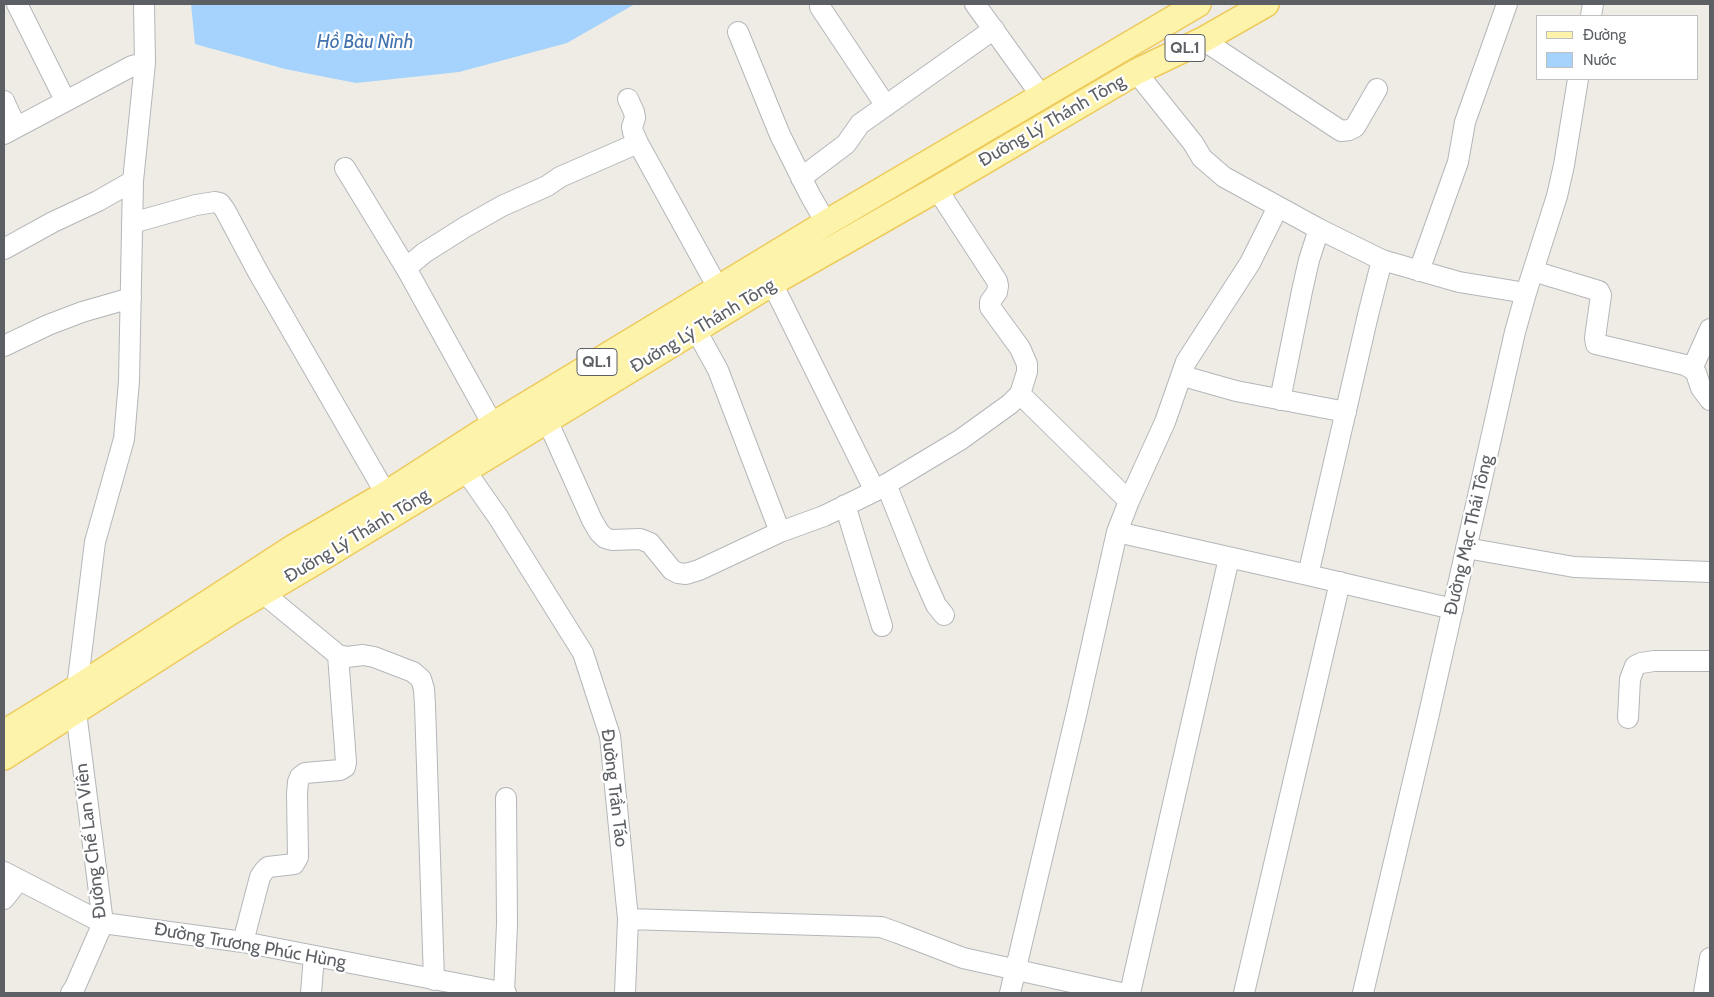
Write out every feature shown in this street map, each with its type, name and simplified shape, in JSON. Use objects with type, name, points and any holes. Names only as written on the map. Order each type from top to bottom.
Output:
[{"type":"main road","name":"Đường Lý Thánh Tông","points":[[4,757],[76,700],[294,547],[386,494],[494,425],[826,223],[1198,4]]},
{"type":"main road","name":"Đường Lý Thánh Tông","points":[[4,733],[76,700],[232,611],[772,283],[938,189],[1136,72],[1203,40],[1266,4]]},
{"type":"main road","points":[[494,425],[508,445]]},
{"type":"street","points":[[17,4],[65,100]]},
{"type":"street","name":"Đường Chế Lan Viên","points":[[71,993],[103,923],[76,700],[95,542],[124,439],[129,381],[133,181],[145,63],[144,4]]},
{"type":"street","points":[[974,4],[1035,87]]},
{"type":"street","points":[[1419,271],[1458,162],[1465,122],[1507,4]]},
{"type":"street","points":[[820,7],[886,106]]},
{"type":"street","points":[[801,178],[846,144],[860,124],[994,29]]},
{"type":"street","points":[[738,32],[780,135],[826,223]]},
{"type":"street","points":[[1203,40],[1341,131],[1354,127],[1377,89]]},
{"type":"street","points":[[4,101],[10,130],[132,66],[145,63]]},
{"type":"street","points":[[1136,72],[1202,158],[1224,177],[1319,229],[1382,260],[1459,282],[1526,293]]},
{"type":"street","name":"Đường Mạc Thái Tông","points":[[1363,993],[1507,366],[1526,293],[1557,196],[1564,166],[1578,80]]},
{"type":"street","points":[[628,99],[634,112],[635,118],[632,127],[638,143],[718,288]]},
{"type":"street","points":[[406,268],[424,253],[465,226],[502,206],[547,186],[560,177],[638,143]]},
{"type":"street","points":[[345,168],[406,268],[494,425]]},
{"type":"street","points":[[4,249],[133,181]]},
{"type":"street","points":[[547,420],[599,532],[605,538],[612,540],[640,539],[650,543],[672,570],[678,573],[686,574],[699,570],[780,532],[824,516],[881,488],[960,440],[1010,404],[1020,394],[1027,372],[1027,364],[1020,348],[990,307],[990,302],[997,292],[997,281],[938,189]]},
{"type":"street","points":[[132,223],[196,206],[215,202],[220,203],[386,494]]},
{"type":"street","points":[[1010,993],[1117,532],[1128,500],[1165,422],[1190,355],[1250,263],[1278,207]]},
{"type":"street","points":[[1280,400],[1302,291],[1319,229]]},
{"type":"street","points":[[1308,574],[1382,260]]},
{"type":"street","points":[[1533,271],[1599,291],[1601,295],[1595,338],[1596,344],[1685,365],[1696,373],[1701,388],[1710,400]]},
{"type":"street","points":[[772,283],[881,488],[936,605],[944,615]]},
{"type":"street","points":[[4,346],[48,325],[82,312],[131,298]]},
{"type":"street","points":[[1692,369],[1710,329]]},
{"type":"street","points":[[696,330],[718,370],[780,532]]},
{"type":"street","points":[[1183,376],[1236,391],[1346,412]]},
{"type":"street","points":[[1020,394],[1128,500]]},
{"type":"street","name":"Đường Trần Táo","points":[[465,470],[498,517],[583,653],[610,736],[628,919],[625,993]]},
{"type":"street","points":[[845,505],[882,626]]},
{"type":"street","points":[[1117,532],[1308,574],[1452,609]]},
{"type":"street","points":[[1466,548],[1574,567],[1710,572]]},
{"type":"street","points":[[1130,993],[1229,558]]},
{"type":"street","points":[[1244,993],[1340,582]]},
{"type":"street","points":[[263,593],[338,655],[348,657],[363,655],[413,672],[421,679],[424,689],[434,980]]},
{"type":"street","points":[[243,942],[260,878],[264,871],[268,867],[294,864],[298,857],[297,794],[300,777],[305,773],[340,770],[345,767],[338,655]]},
{"type":"street","points":[[1628,718],[1630,678],[1635,666],[1654,661],[1710,661]]},
{"type":"street","points":[[505,993],[507,924],[506,798]]},
{"type":"street","points":[[4,899],[11,876]]},
{"type":"street","name":"Đường Trương Phúc Hùng","points":[[11,876],[103,923],[243,942],[505,993]]},
{"type":"street","points":[[628,919],[881,927],[963,958],[1120,993]]},
{"type":"street","points":[[311,993],[314,956]]},
{"type":"street","points":[[1704,993],[1710,958]]},
{"type":"water","name":"Hồ Bàu Nình","points":[[191,4],[635,4],[567,43],[459,72],[356,83],[285,69],[195,44]]}]
